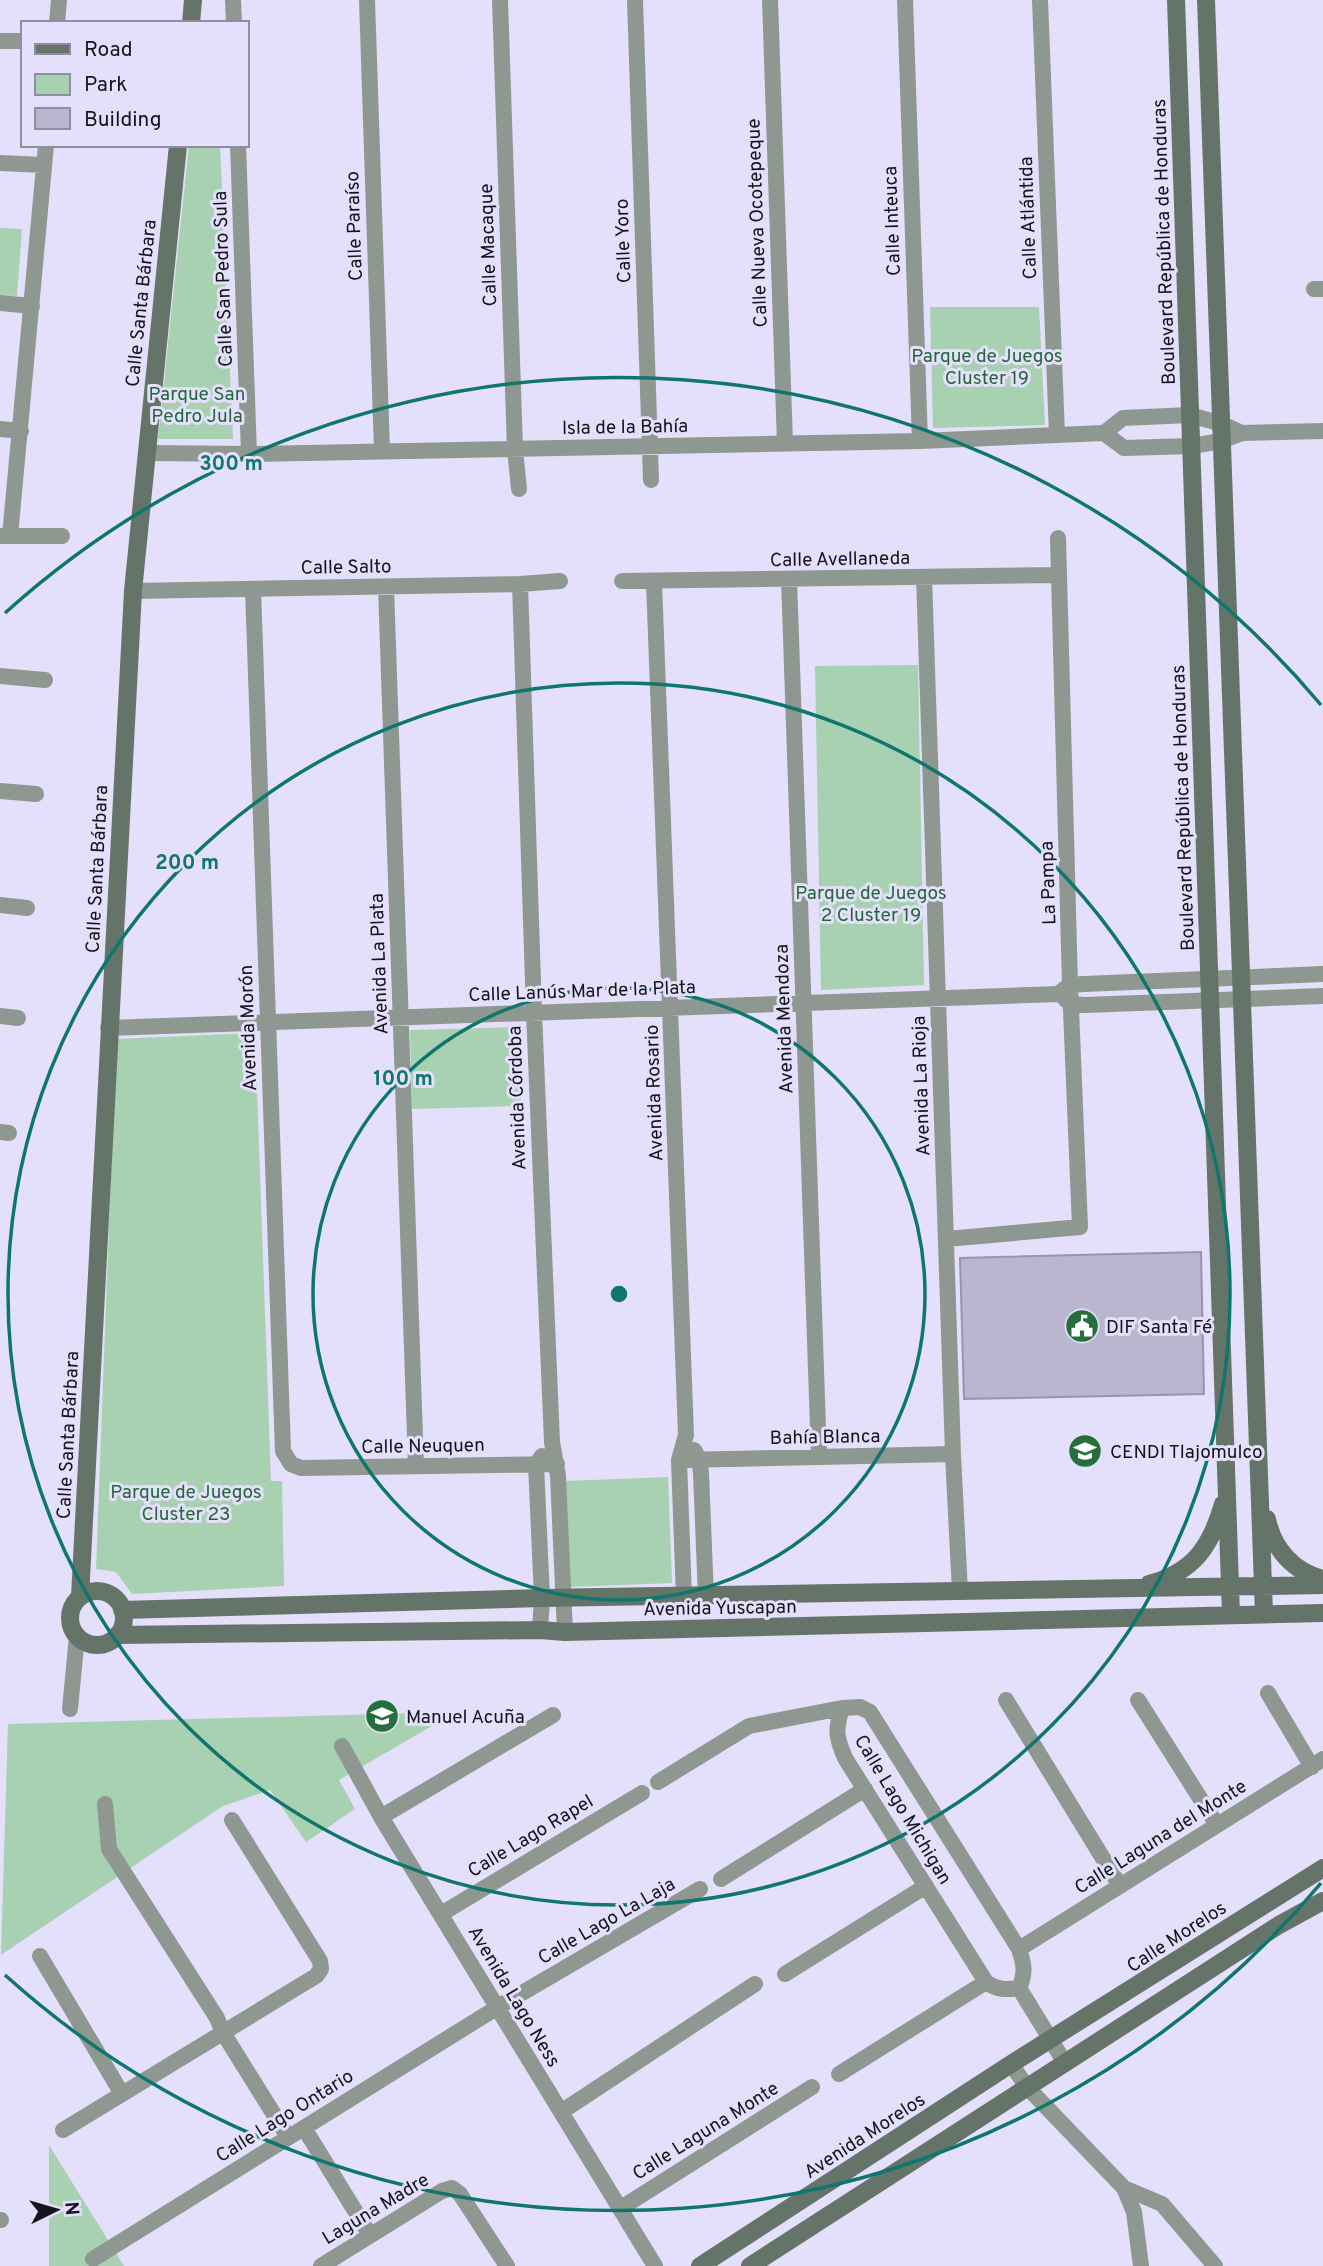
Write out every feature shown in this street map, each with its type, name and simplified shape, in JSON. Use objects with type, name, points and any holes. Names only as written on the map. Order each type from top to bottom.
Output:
[{"type":"street","points":[[57,21],[59,0]]},
{"type":"street","points":[[191,21],[193,0]]},
{"type":"street","points":[[233,0],[234,21]]},
{"type":"street","name":"Calle Paraíso","points":[[367,0],[382,451]]},
{"type":"street","name":"Calle Macaque","points":[[500,0],[515,449],[519,489]]},
{"type":"street","name":"Calle Yoro","points":[[635,0],[651,480]]},
{"type":"street","name":"Calle Nueva Ocotepeque","points":[[770,0],[785,444]]},
{"type":"street","name":"Calle Inteuca","points":[[905,0],[920,441]]},
{"type":"street","name":"Calle Atlántida","points":[[1040,0],[1057,435]]},
{"type":"street","name":"Boulevard República de Honduras","points":[[1176,0],[1231,1615]]},
{"type":"street","points":[[1206,0],[1264,1614]]},
{"type":"street","points":[[0,41],[21,41]]},
{"type":"street","points":[[46,147],[21,431],[5,536],[62,536]]},
{"type":"street","name":"Calle Santa Bárbara","points":[[80,1597],[133,591],[178,147]]},
{"type":"street","name":"Calle San Pedro Sula","points":[[238,147],[249,454]]},
{"type":"street","points":[[0,163],[44,164]]},
{"type":"street","points":[[0,303],[32,306]]},
{"type":"street","name":"Isla de la Bahía","points":[[146,453],[249,454],[920,441],[1104,433],[1123,418],[1190,415],[1222,432],[1323,431]]},
{"type":"street","points":[[0,429],[21,431]]},
{"type":"street","name":"Isla de la Bahía","points":[[1104,433],[1124,448],[1192,446],[1222,432]]},
{"type":"street","name":"La Pampa","points":[[947,1239],[1080,1227],[1067,995],[1058,538]]},
{"type":"street","name":"Calle Avellaneda","points":[[622,581],[1059,575]]},
{"type":"street","name":"Avenida La Rioja","points":[[924,577],[953,1454],[960,1592]]},
{"type":"street","name":"Avenida Mendoza","points":[[789,579],[819,1457]]},
{"type":"street","name":"Calle Salto","points":[[133,591],[560,581]]},
{"type":"street","name":"Avenida Rosario","points":[[654,582],[686,1436],[679,1460],[684,1598]]},
{"type":"street","name":"Avenida Córdoba","points":[[520,584],[552,1443],[557,1464],[565,1632]]},
{"type":"street","name":"Avenida La Plata","points":[[386,587],[416,1466]]},
{"type":"street","name":"Avenida Morón","points":[[253,589],[283,1451],[291,1464]]},
{"type":"street","points":[[0,676],[46,680]]},
{"type":"street","points":[[0,791],[36,794]]},
{"type":"street","points":[[0,905],[27,908]]},
{"type":"street","name":"Calle Lanús Mar de la Plata","points":[[1067,995],[1208,980],[1323,974]]},
{"type":"street","name":"Calle Lanús Mar de la Plata","points":[[108,1028],[938,998],[1067,995],[1209,1000],[1323,996]]},
{"type":"street","points":[[0,1016],[18,1018]]},
{"type":"street","name":"Avenida Rosario","points":[[686,1436],[699,1459],[706,1597]]},
{"type":"street","points":[[540,1630],[542,1598],[536,1464],[552,1443]]},
{"type":"street","name":"Bahía Blanca","points":[[679,1460],[953,1454]]},
{"type":"street","name":"Calle Neuquen","points":[[291,1464],[301,1468],[557,1464]]},
{"type":"street","points":[[1259,1488],[1269,1532],[1280,1551],[1296,1567],[1310,1576],[1323,1579]]},
{"type":"street","points":[[1128,1589],[1167,1579],[1188,1567],[1200,1555],[1217,1525],[1227,1491]]},
{"type":"street","name":"Avenida Yuscapan","points":[[122,1610],[542,1598],[684,1598],[1323,1585]]},
{"type":"street","points":[[96,1591],[104,1592],[118,1602],[122,1610],[122,1628],[102,1645],[93,1645],[77,1636],[72,1629],[71,1612],[80,1597],[96,1591]]},
{"type":"street","name":"Avenida Yuscapan","points":[[117,1635],[540,1630],[565,1632],[1323,1613]]},
{"type":"street","points":[[70,1709],[77,1636]]},
{"type":"street","points":[[1268,1693],[1317,1763]]},
{"type":"street","points":[[1006,1700],[1120,1886]]},
{"type":"street","points":[[1138,1700],[1217,1825]]},
{"type":"street","name":"Calle Lago Michigan","points":[[986,1982],[845,1758],[837,1739],[837,1725],[842,1708],[860,1707],[870,1712],[1019,1949],[1025,1965],[1019,1988]]},
{"type":"street","points":[[658,1783],[750,1726],[842,1708]]},
{"type":"street","points":[[381,1817],[553,1715]]},
{"type":"street","name":"Avenida Lago Ness","points":[[342,1746],[381,1817],[655,2266]]},
{"type":"street","name":"Calle Laguna del Monte","points":[[1019,1949],[1317,1763]]},
{"type":"street","points":[[721,1879],[865,1789]]},
{"type":"street","name":"Calle Lago Rapel","points":[[441,1914],[642,1793]]},
{"type":"street","points":[[105,1804],[109,1849],[217,2018],[222,2031],[288,2137]]},
{"type":"street","points":[[63,2130],[316,1976],[321,1969],[320,1961],[232,1820]]},
{"type":"street","points":[[1318,1871],[1323,1891]]},
{"type":"street","name":"Calle Morelos","points":[[1051,2041],[1318,1871]]},
{"type":"street","points":[[785,1974],[926,1886]]},
{"type":"street","name":"Calle Lago La Laja","points":[[498,2007],[700,1889]]},
{"type":"street","points":[[750,2266],[1279,1924],[1323,1901]]},
{"type":"street","points":[[40,1956],[122,2094]]},
{"type":"street","points":[[839,2074],[986,1982],[994,1988],[1019,1988],[1065,2063]]},
{"type":"street","points":[[561,2112],[755,1984]]},
{"type":"street","name":"Calle Lago Ontario","points":[[93,2259],[498,2007]]},
{"type":"street","name":"Avenida Morelos","points":[[700,2266],[1011,2064],[1051,2041]]},
{"type":"street","points":[[1011,2064],[1027,2087],[1124,2188],[1134,2212],[1141,2266]]},
{"type":"street","name":"Calle Laguna Monte","points":[[621,2208],[812,2087]]},
{"type":"street","points":[[304,2127],[370,2235]]},
{"type":"street","name":"Laguna Madre","points":[[321,2266],[442,2191],[452,2188],[460,2194],[507,2266]]},
{"type":"street","points":[[1124,2188],[1162,2204],[1215,2266]]},
{"type":"green space","name":"Parque San Pedro Jula","points":[[189,147],[220,147],[233,439],[158,439]]},
{"type":"green space","points":[[0,228],[22,229],[17,296],[0,295]]},
{"type":"green space","name":"Parque de Juegos Cluster 19","points":[[930,307],[1039,307],[1045,425],[933,428]]},
{"type":"green space","name":"Parque de Juegos 2 Cluster 19","points":[[918,665],[924,985],[821,990],[815,666]]},
{"type":"green space","points":[[518,1027],[521,1106],[412,1109],[410,1030]]},
{"type":"green space","name":"Parque de Juegos Cluster 23","points":[[255,1033],[271,1481],[282,1481],[284,1586],[132,1594],[116,1572],[96,1569],[116,1039]]},
{"type":"green space","points":[[668,1477],[672,1583],[570,1587],[566,1481]]},
{"type":"green space","points":[[456,1712],[339,1780],[355,1809],[306,1842],[270,1790],[223,1806],[1,1955],[8,1724]]},
{"type":"green space","points":[[49,2145],[124,2266],[49,2266]]},
{"type":"building","name":"DIF Santa Fé","points":[[1201,1252],[1204,1394],[964,1399],[960,1258]]},
{"type":"place","name":"DIF Santa Fé","points":[[1082,1326]]},
{"type":"place","name":"CENDI Tlajomulco","points":[[1085,1451]]},
{"type":"place","name":"Manuel Acuña","points":[[382,1716]]}]
